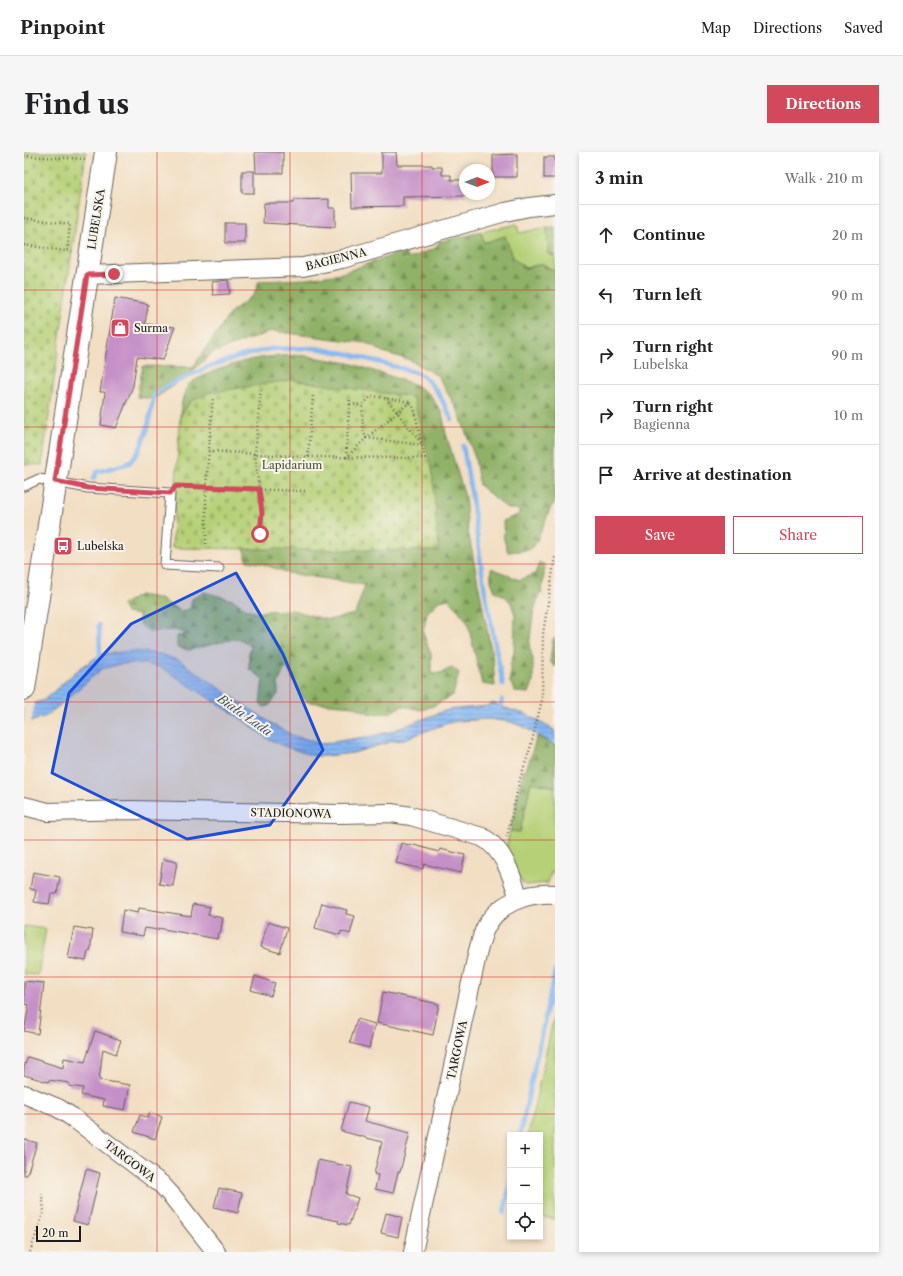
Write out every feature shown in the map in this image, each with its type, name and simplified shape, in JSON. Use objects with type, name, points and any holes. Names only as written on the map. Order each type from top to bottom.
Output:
[{"type":"street","name":"LUBELSKA","points":[[24,689],[106,152]]},
{"type":"street","name":"BAGIENNA","points":[[87,275],[303,267],[342,259],[505,212],[555,204]]},
{"type":"street","name":"STADIONOWA","points":[[24,806],[48,812],[130,810],[338,814],[374,812],[401,814],[482,837],[494,845],[504,859],[519,899]]},
{"type":"street","name":"TARGOWA","points":[[413,1252],[481,939],[488,924],[496,914],[511,902],[537,894],[555,894]]},
{"type":"street","name":"TARGOWA","points":[[24,1094],[58,1108],[72,1117],[155,1179],[173,1197],[216,1252]]},
{"type":"lane","points":[[24,486],[39,479],[88,488],[170,493],[165,565],[219,568]]},
{"type":"path","points":[[24,156],[85,158]]},
{"type":"path","points":[[24,218],[70,224],[67,252]]},
{"type":"path","points":[[24,245],[72,252]]},
{"type":"path","points":[[260,534],[262,513],[255,454],[261,388]]},
{"type":"path","points":[[308,457],[313,396]]},
{"type":"path","points":[[209,451],[308,457],[425,458],[414,408],[410,402],[372,396],[362,405],[350,404]]},
{"type":"path","points":[[206,544],[206,488],[214,397]]},
{"type":"path","points":[[346,458],[350,397]]},
{"type":"path","points":[[386,398],[422,445]]},
{"type":"path","points":[[346,458],[366,438],[410,402]]},
{"type":"path","points":[[362,405],[362,430],[366,438]]},
{"type":"path","points":[[366,438],[422,445]]},
{"type":"path","points":[[170,493],[176,486],[305,491]]},
{"type":"path","points":[[506,843],[520,779],[532,743],[540,710],[544,686],[543,634],[555,559]]},
{"type":"path","points":[[30,1252],[44,1210],[42,1194]]},
{"type":"highlighted area","points":[[236,573],[283,654],[323,750],[270,825],[187,839],[52,773],[69,693],[131,624]]},
{"type":"green space","points":[[24,152],[86,152],[42,465],[24,464]]},
{"type":"green space","points":[[517,224],[519,233],[547,227],[548,254],[555,256],[555,271],[543,264],[525,268],[512,257],[505,236],[483,243],[481,232]]},
{"type":"green space","points":[[547,227],[555,227],[555,256],[548,254]]},
{"type":"green space","points":[[481,232],[484,243],[505,236],[512,257],[525,268],[543,264],[555,271],[555,503],[551,507],[536,543],[529,550],[508,552],[504,540],[503,521],[520,514],[518,509],[508,509],[479,485],[475,458],[459,413],[438,376],[410,360],[383,352],[366,343],[272,331],[212,353],[187,376],[154,399],[137,397],[143,366],[193,367],[231,312],[254,295],[259,281],[307,279],[339,274],[405,251],[407,259],[436,248],[439,242]]},
{"type":"green space","points":[[299,355],[349,363],[414,384],[430,395],[442,413],[446,434],[465,497],[468,531],[493,660],[495,686],[482,684],[467,621],[449,599],[439,601],[427,613],[423,633],[431,654],[431,673],[441,673],[453,667],[459,673],[453,695],[433,706],[421,710],[402,706],[389,713],[371,714],[353,706],[308,702],[303,698],[286,666],[278,683],[278,694],[269,706],[264,707],[260,703],[263,679],[249,669],[249,653],[251,646],[242,640],[234,639],[189,650],[177,647],[177,636],[189,634],[174,630],[150,632],[140,624],[139,615],[126,613],[122,605],[139,595],[158,598],[181,611],[190,609],[192,599],[204,592],[233,600],[245,608],[257,613],[266,611],[292,610],[328,620],[355,614],[365,585],[288,573],[260,563],[247,561],[244,548],[439,551],[190,402],[180,417],[181,405],[185,390],[192,382],[199,378],[220,369],[253,359]]},
{"type":"green space","name":"Lapidarium","points":[[291,380],[413,397],[432,469],[439,551],[172,548],[180,417],[190,402],[207,393]]},
{"type":"green space","points":[[539,562],[545,565],[542,592],[537,601],[533,615],[529,646],[533,659],[533,682],[529,693],[516,692],[510,682],[510,667],[514,652],[515,615],[511,603],[506,597],[495,591],[491,581],[491,568],[519,580],[535,574]]},
{"type":"green space","points":[[555,637],[555,667],[550,662],[553,639]]},
{"type":"green space","points":[[537,736],[555,746],[555,787],[531,782],[520,832],[510,831],[523,773],[528,765]]},
{"type":"green space","points":[[531,782],[555,787],[555,873],[551,872],[548,883],[525,885],[516,874],[505,853],[510,831],[520,832]]},
{"type":"green space","points":[[24,926],[46,929],[38,975],[24,974]]},
{"type":"green space","points":[[555,1011],[555,1219],[543,1217],[543,1132],[529,1132]]},
{"type":"water","name":"Biała Łada","points":[[129,651],[155,653],[180,661],[275,726],[294,736],[320,744],[390,732],[444,711],[488,706],[493,703],[528,715],[554,730],[555,746],[524,727],[511,722],[489,719],[458,721],[445,724],[402,740],[393,741],[353,753],[314,756],[286,747],[268,739],[240,718],[162,668],[140,663],[121,664],[102,669],[48,715],[24,723],[24,707],[44,700],[79,669],[103,654]]},
{"type":"pier","points":[[35,701],[31,723],[24,725],[24,704]]},
{"type":"building","points":[[255,152],[283,152],[283,173],[256,173]]},
{"type":"building","points":[[382,152],[396,152],[397,165],[432,165],[432,167],[442,167],[442,175],[451,175],[451,180],[459,180],[459,196],[403,197],[403,206],[352,207],[351,173],[382,173]]},
{"type":"building","points":[[517,154],[517,177],[495,177],[493,155]]},
{"type":"building","points":[[544,157],[555,157],[555,178],[544,178]]},
{"type":"building","points":[[242,171],[254,171],[254,193],[242,193]]},
{"type":"building","points":[[329,199],[329,208],[335,208],[335,227],[263,223],[264,203],[293,203],[294,200]]},
{"type":"building","points":[[225,223],[245,223],[245,243],[225,243]]},
{"type":"building","points":[[228,280],[230,294],[213,295],[212,282]]},
{"type":"building","points":[[115,298],[148,304],[145,324],[175,327],[163,360],[137,357],[133,386],[116,428],[101,425],[105,392],[100,392]]},
{"type":"building","points":[[401,843],[439,852],[440,849],[465,855],[461,873],[424,864],[423,869],[396,863]]},
{"type":"building","points":[[163,859],[177,862],[173,886],[159,884]]},
{"type":"building","points":[[33,872],[60,877],[57,894],[51,894],[49,904],[34,902],[36,890],[30,889]]},
{"type":"building","points":[[322,903],[347,910],[346,914],[355,916],[350,934],[341,931],[340,935],[315,928]]},
{"type":"building","points":[[193,904],[210,907],[208,915],[223,918],[220,934],[218,933],[217,939],[158,928],[158,930],[145,928],[143,936],[120,932],[123,910],[138,913],[139,908],[191,916]]},
{"type":"building","points":[[268,922],[287,928],[280,953],[260,947]]},
{"type":"building","points":[[74,927],[93,930],[90,951],[88,951],[86,961],[68,958]]},
{"type":"building","points":[[255,976],[275,983],[271,996],[251,990]]},
{"type":"building","points":[[24,981],[44,983],[38,1034],[24,1031],[29,1005],[24,1004]]},
{"type":"building","points":[[383,992],[439,1004],[433,1035],[377,1023]]},
{"type":"building","points":[[357,1019],[375,1024],[369,1048],[350,1043]]},
{"type":"building","points":[[95,1031],[121,1040],[116,1054],[103,1049],[99,1080],[130,1085],[125,1110],[103,1106],[104,1100],[81,1095],[83,1088],[69,1086],[69,1083],[49,1080],[48,1082],[24,1075],[24,1067],[28,1057],[63,1068],[64,1058],[85,1062]]},
{"type":"building","points":[[349,1102],[369,1107],[365,1121],[410,1133],[393,1193],[375,1189],[378,1175],[374,1174],[382,1142],[341,1131]]},
{"type":"building","points":[[150,1112],[162,1117],[155,1139],[134,1132],[140,1115],[148,1118]]},
{"type":"building","points":[[24,1139],[37,1143],[27,1175],[24,1175]]},
{"type":"building","points":[[318,1160],[352,1167],[346,1194],[358,1198],[349,1225],[338,1223],[339,1221],[307,1215]]},
{"type":"building","points":[[86,1169],[100,1173],[88,1225],[73,1221]]},
{"type":"building","points":[[219,1188],[242,1193],[238,1213],[214,1207]]},
{"type":"building","points":[[386,1213],[402,1217],[398,1237],[381,1233]]},
{"type":"waterway","points":[[94,478],[97,472],[129,463],[139,451],[147,430],[154,396],[157,393],[169,385],[208,367],[241,356],[270,349],[315,348],[349,354],[418,373],[434,388],[452,420]]},
{"type":"waterway","points":[[463,446],[484,586],[503,685]]},
{"type":"waterway","points":[[99,625],[99,661]]},
{"type":"waterway","points":[[499,711],[502,700]]},
{"type":"waterway","points":[[521,1132],[555,971]]},
{"type":"waterway","points":[[504,1213],[507,1198]]},
{"type":"place","name":"Surma","points":[[120,328]]},
{"type":"place","name":"Lubelska","points":[[63,546]]},
{"type":"route","points":[[114,274],[87,275],[55,481],[88,488],[170,493],[176,486],[259,489],[262,502],[260,534]]}]
